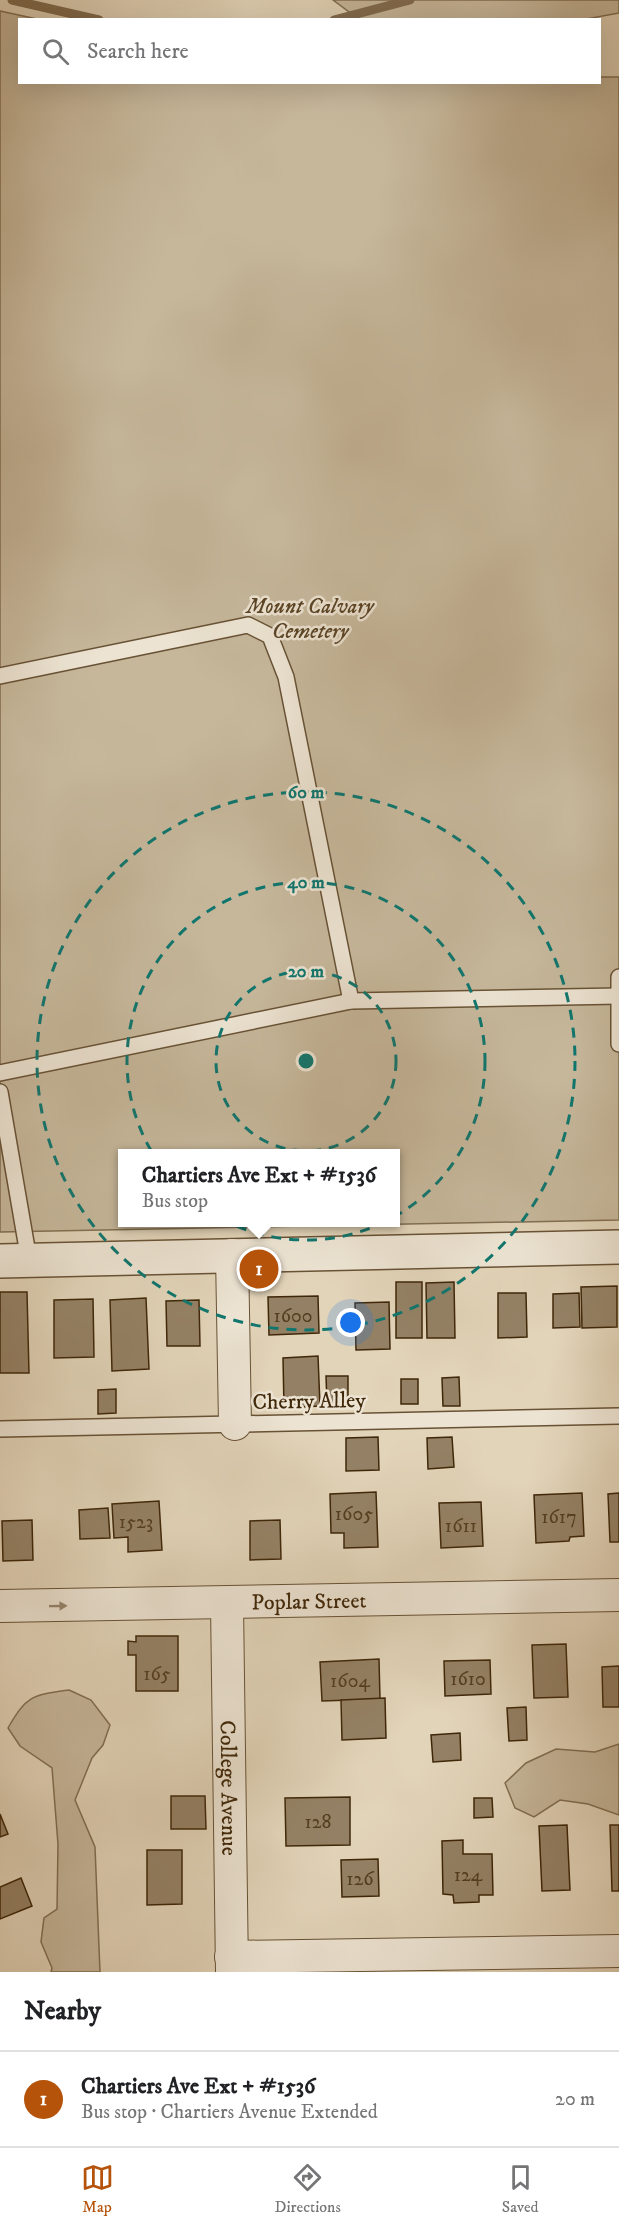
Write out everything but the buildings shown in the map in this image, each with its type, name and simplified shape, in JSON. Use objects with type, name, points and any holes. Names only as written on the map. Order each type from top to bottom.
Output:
[{"type":"street","points":[[15,1260],[619,1247]]},
{"type":"street","points":[[232,1255],[236,1424]]},
{"type":"street","name":"Poplar Street","points":[[0,1606],[227,1604],[619,1595]]},
{"type":"street","name":"College Avenue","points":[[227,1604],[232,1965]]},
{"type":"street","points":[[232,1965],[619,1951]]},
{"type":"lane","points":[[0,676],[248,625],[270,636],[286,677],[351,1001]]},
{"type":"lane","points":[[619,977],[619,1044]]},
{"type":"lane","points":[[0,1073],[351,1001],[618,996]]},
{"type":"lane","points":[[0,1092],[15,1260]]},
{"type":"lane","name":"Cherry Alley","points":[[0,1429],[619,1416]]},
{"type":"green space","points":[[333,0],[619,0],[619,13],[592,18],[357,18]]},
{"type":"green space","name":"Mount Calvary Cemetery","points":[[0,11],[32,18],[18,18],[18,84],[601,84],[601,77],[619,77],[619,1220],[400,1224],[400,1149],[118,1149],[118,1227],[258,1227],[0,1232]]},
{"type":"green space","points":[[69,1690],[91,1700],[110,1725],[103,1745],[92,1758],[75,1800],[95,1847],[100,1972],[51,1972],[52,1968],[41,1942],[44,1918],[57,1909],[58,1844],[52,1768],[20,1746],[8,1728],[20,1709],[32,1698]]},
{"type":"green space","points":[[619,1744],[619,1815],[588,1804],[560,1800],[534,1817],[515,1808],[505,1783],[526,1763],[556,1749],[595,1752]]},
{"type":"waterway","points":[[12,0],[90,18]]},
{"type":"waterway","points":[[342,18],[410,0]]},
{"type":"place","name":"Chartiers Ave Ext + #1536","points":[[259,1269]]}]
